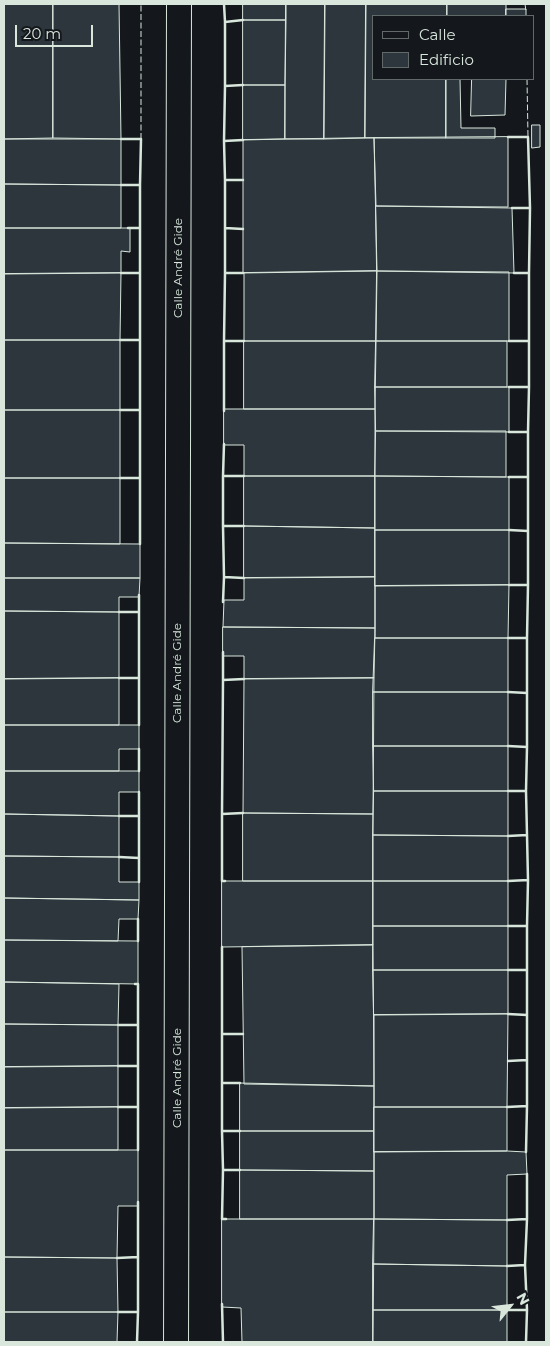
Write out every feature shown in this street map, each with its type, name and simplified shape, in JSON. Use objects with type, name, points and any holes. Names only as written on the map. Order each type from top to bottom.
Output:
[{"type":"street","name":"Calle André Gide","points":[[176,1342],[179,4]]},
{"type":"building","points":[[4,4],[53,4],[53,138],[4,139]]},
{"type":"building","points":[[53,4],[119,4],[121,139],[53,138]]},
{"type":"building","points":[[243,4],[286,4],[286,20],[243,20]]},
{"type":"building","points":[[286,4],[325,4],[324,139],[285,139]]},
{"type":"building","points":[[325,4],[366,4],[365,138],[324,139]]},
{"type":"building","points":[[366,4],[447,4],[447,15],[372,15],[372,80],[446,80],[446,138],[365,138]]},
{"type":"building","points":[[447,4],[506,4],[506,15],[447,15]]},
{"type":"building","points":[[506,9],[526,9],[526,15],[506,15]]},
{"type":"building","points":[[243,20],[286,20],[285,85],[243,85]]},
{"type":"building","points":[[446,80],[460,80],[461,128],[495,128],[495,138],[446,138]]},
{"type":"building","points":[[472,80],[506,80],[505,115],[471,116]]},
{"type":"building","points":[[243,85],[285,85],[285,139],[243,140]]},
{"type":"building","points":[[532,125],[540,125],[540,147],[532,148]]},
{"type":"building","points":[[508,137],[508,207],[376,206],[374,138]]},
{"type":"building","points":[[374,138],[377,271],[243,273],[243,140]]},
{"type":"building","points":[[4,139],[121,139],[121,185],[4,184]]},
{"type":"building","points":[[4,184],[121,185],[121,228],[4,228]]},
{"type":"building","points":[[376,206],[512,208],[514,273],[377,271]]},
{"type":"building","points":[[4,228],[130,228],[130,252],[121,251],[121,273],[4,274]]},
{"type":"building","points":[[377,271],[509,272],[509,341],[376,341]]},
{"type":"building","points":[[377,271],[376,341],[244,341],[244,273]]},
{"type":"building","points":[[121,273],[120,340],[4,340],[4,274]]},
{"type":"building","points":[[4,340],[120,340],[120,410],[4,410]]},
{"type":"building","points":[[244,341],[376,341],[375,409],[244,409]]},
{"type":"building","points":[[376,341],[507,341],[507,387],[375,387]]},
{"type":"building","points":[[375,387],[509,387],[509,432],[376,431]]},
{"type":"building","points":[[224,409],[375,409],[375,476],[244,476],[244,445],[224,445]]},
{"type":"building","points":[[4,410],[120,410],[120,478],[4,478]]},
{"type":"building","points":[[376,431],[506,431],[506,477],[375,476]]},
{"type":"building","points":[[244,476],[375,476],[375,528],[244,526]]},
{"type":"building","points":[[375,476],[509,477],[509,530],[375,530]]},
{"type":"building","points":[[4,478],[120,478],[120,544],[4,543]]},
{"type":"building","points":[[244,526],[375,528],[375,577],[244,578]]},
{"type":"building","points":[[375,530],[509,530],[509,585],[375,586]]},
{"type":"building","points":[[4,543],[140,544],[140,578],[4,578]]},
{"type":"building","points":[[375,577],[375,628],[223,627],[224,600],[244,600],[244,578]]},
{"type":"building","points":[[4,578],[140,578],[139,597],[119,597],[119,612],[4,611]]},
{"type":"building","points":[[509,585],[508,638],[375,638],[375,586]]},
{"type":"building","points":[[4,611],[119,612],[119,678],[4,679]]},
{"type":"building","points":[[223,627],[375,628],[374,678],[244,679],[244,656],[223,656]]},
{"type":"building","points":[[375,638],[508,638],[508,692],[373,692]]},
{"type":"building","points":[[119,678],[119,725],[4,725],[4,679]]},
{"type":"building","points":[[374,678],[373,814],[243,813],[244,679]]},
{"type":"building","points":[[373,692],[508,692],[508,746],[373,746]]},
{"type":"building","points":[[4,725],[139,725],[139,749],[119,749],[119,771],[4,771]]},
{"type":"building","points":[[373,746],[508,746],[508,791],[374,791]]},
{"type":"building","points":[[4,771],[139,771],[139,792],[119,792],[119,816],[4,814]]},
{"type":"building","points":[[374,791],[508,791],[508,836],[373,835]]},
{"type":"building","points":[[243,813],[373,814],[373,881],[243,881]]},
{"type":"building","points":[[4,814],[119,816],[119,857],[4,856]]},
{"type":"building","points":[[373,835],[508,836],[508,881],[373,881]]},
{"type":"building","points":[[4,856],[119,857],[119,882],[139,882],[139,900],[4,898]]},
{"type":"building","points":[[222,881],[373,881],[373,945],[222,947]]},
{"type":"building","points":[[373,881],[508,881],[508,926],[373,926]]},
{"type":"building","points":[[4,898],[139,900],[138,919],[119,919],[118,941],[4,940]]},
{"type":"building","points":[[373,926],[508,926],[508,970],[373,970]]},
{"type":"building","points":[[4,940],[138,941],[138,984],[4,982]]},
{"type":"building","points":[[373,945],[374,1086],[244,1084],[242,947]]},
{"type":"building","points":[[373,970],[508,970],[508,1014],[374,1015]]},
{"type":"building","points":[[4,982],[119,984],[118,1025],[4,1024]]},
{"type":"building","points":[[508,1014],[507,1107],[374,1107],[374,1015]]},
{"type":"building","points":[[4,1024],[118,1025],[118,1066],[4,1067]]},
{"type":"building","points":[[118,1066],[118,1107],[4,1108],[4,1067]]},
{"type":"building","points":[[240,1083],[374,1086],[374,1131],[240,1131]]},
{"type":"building","points":[[118,1107],[118,1150],[4,1150],[4,1108]]},
{"type":"building","points":[[374,1107],[507,1107],[507,1151],[374,1152]]},
{"type":"building","points":[[240,1131],[374,1131],[374,1171],[240,1170]]},
{"type":"building","points":[[4,1150],[138,1150],[138,1206],[118,1206],[117,1258],[4,1257]]},
{"type":"building","points":[[374,1152],[526,1152],[527,1174],[507,1175],[507,1220],[374,1219]]},
{"type":"building","points":[[240,1170],[374,1171],[374,1219],[240,1219]]},
{"type":"building","points":[[222,1219],[374,1219],[373,1342],[242,1342],[241,1308],[222,1307]]},
{"type":"building","points":[[374,1219],[507,1220],[507,1266],[373,1264]]},
{"type":"building","points":[[4,1257],[117,1258],[118,1312],[4,1312]]},
{"type":"building","points":[[373,1264],[507,1266],[507,1310],[373,1310]]},
{"type":"building","points":[[373,1310],[507,1310],[507,1342],[373,1342]]},
{"type":"building","points":[[4,1312],[118,1312],[117,1342],[4,1342]]},
{"type":"fence","points":[[141,4],[141,139]]},
{"type":"fence","points":[[525,4],[526,11]]},
{"type":"fence","points":[[527,80],[528,137]]},
{"type":"wall","points":[[224,4],[225,22],[243,20]]},
{"type":"wall","points":[[225,22],[225,86],[243,85]]},
{"type":"wall","points":[[225,86],[224,141],[243,140]]},
{"type":"wall","points":[[508,137],[528,137],[530,208],[512,208]]},
{"type":"wall","points":[[121,139],[141,139],[140,185]]},
{"type":"wall","points":[[224,141],[225,180]]},
{"type":"wall","points":[[225,228],[225,180],[243,180]]},
{"type":"wall","points":[[121,185],[140,185],[140,228]]},
{"type":"wall","points":[[514,273],[529,273],[530,208]]},
{"type":"wall","points":[[128,228],[140,228],[140,273]]},
{"type":"wall","points":[[243,229],[225,228],[225,273],[243,273]]},
{"type":"wall","points":[[121,273],[140,273],[140,340]]},
{"type":"wall","points":[[225,273],[224,341],[244,341]]},
{"type":"wall","points":[[509,341],[529,341],[529,273]]},
{"type":"wall","points":[[120,340],[140,340],[140,410]]},
{"type":"wall","points":[[224,341],[224,411]]},
{"type":"wall","points":[[509,387],[529,387],[529,341]]},
{"type":"wall","points":[[509,432],[528,432],[529,387]]},
{"type":"wall","points":[[120,410],[140,410],[140,478]]},
{"type":"wall","points":[[509,477],[528,477],[528,432]]},
{"type":"wall","points":[[224,444],[223,476],[244,476]]},
{"type":"wall","points":[[223,476],[223,526],[244,526]]},
{"type":"wall","points":[[509,530],[528,531],[528,477]]},
{"type":"wall","points":[[120,478],[140,478],[140,544]]},
{"type":"wall","points":[[223,526],[224,577],[244,578]]},
{"type":"wall","points":[[509,585],[528,585],[528,531]]},
{"type":"wall","points":[[223,602],[224,577]]},
{"type":"wall","points":[[508,638],[527,638],[528,585]]},
{"type":"wall","points":[[139,595],[139,612]]},
{"type":"wall","points":[[119,612],[139,612],[139,678]]},
{"type":"wall","points":[[508,692],[527,693],[527,638]]},
{"type":"wall","points":[[223,652],[223,680],[244,679]]},
{"type":"wall","points":[[119,678],[139,678],[139,725]]},
{"type":"wall","points":[[223,680],[222,814],[243,813]]},
{"type":"wall","points":[[508,746],[527,747],[527,693]]},
{"type":"wall","points":[[526,791],[527,747]]},
{"type":"wall","points":[[139,749],[139,771]]},
{"type":"wall","points":[[508,791],[526,791],[527,835]]},
{"type":"wall","points":[[139,792],[139,816]]},
{"type":"wall","points":[[222,814],[222,881],[225,881]]},
{"type":"wall","points":[[119,816],[139,816],[139,858]]},
{"type":"wall","points":[[508,836],[527,835],[528,880]]},
{"type":"wall","points":[[119,857],[139,858],[139,882]]},
{"type":"wall","points":[[508,881],[528,880],[527,926]]},
{"type":"wall","points":[[138,919],[138,941]]},
{"type":"wall","points":[[508,926],[527,926],[527,970]]},
{"type":"wall","points":[[222,947],[222,1034]]},
{"type":"wall","points":[[508,970],[527,970],[527,1015]]},
{"type":"wall","points":[[135,984],[138,984],[138,1025]]},
{"type":"wall","points":[[508,1014],[527,1015],[527,1060]]},
{"type":"wall","points":[[118,1025],[138,1025],[138,1066]]},
{"type":"wall","points":[[240,1083],[222,1083],[222,1034],[243,1034]]},
{"type":"wall","points":[[508,1061],[527,1060],[527,1106]]},
{"type":"wall","points":[[118,1066],[138,1066],[138,1107]]},
{"type":"wall","points":[[222,1083],[222,1131],[240,1131]]},
{"type":"wall","points":[[507,1107],[527,1106],[526,1152]]},
{"type":"wall","points":[[118,1107],[138,1107],[138,1150]]},
{"type":"wall","points":[[222,1131],[223,1170],[240,1170]]},
{"type":"wall","points":[[223,1170],[222,1219],[226,1219]]},
{"type":"wall","points":[[527,1174],[527,1219]]},
{"type":"wall","points":[[138,1202],[138,1257]]},
{"type":"wall","points":[[507,1220],[527,1219],[525,1265]]},
{"type":"wall","points":[[117,1258],[138,1257],[138,1312]]},
{"type":"wall","points":[[507,1266],[525,1265],[527,1310]]},
{"type":"wall","points":[[222,1304],[223,1342]]},
{"type":"wall","points":[[507,1310],[527,1310],[526,1342]]},
{"type":"wall","points":[[118,1312],[138,1312],[137,1342]]}]
